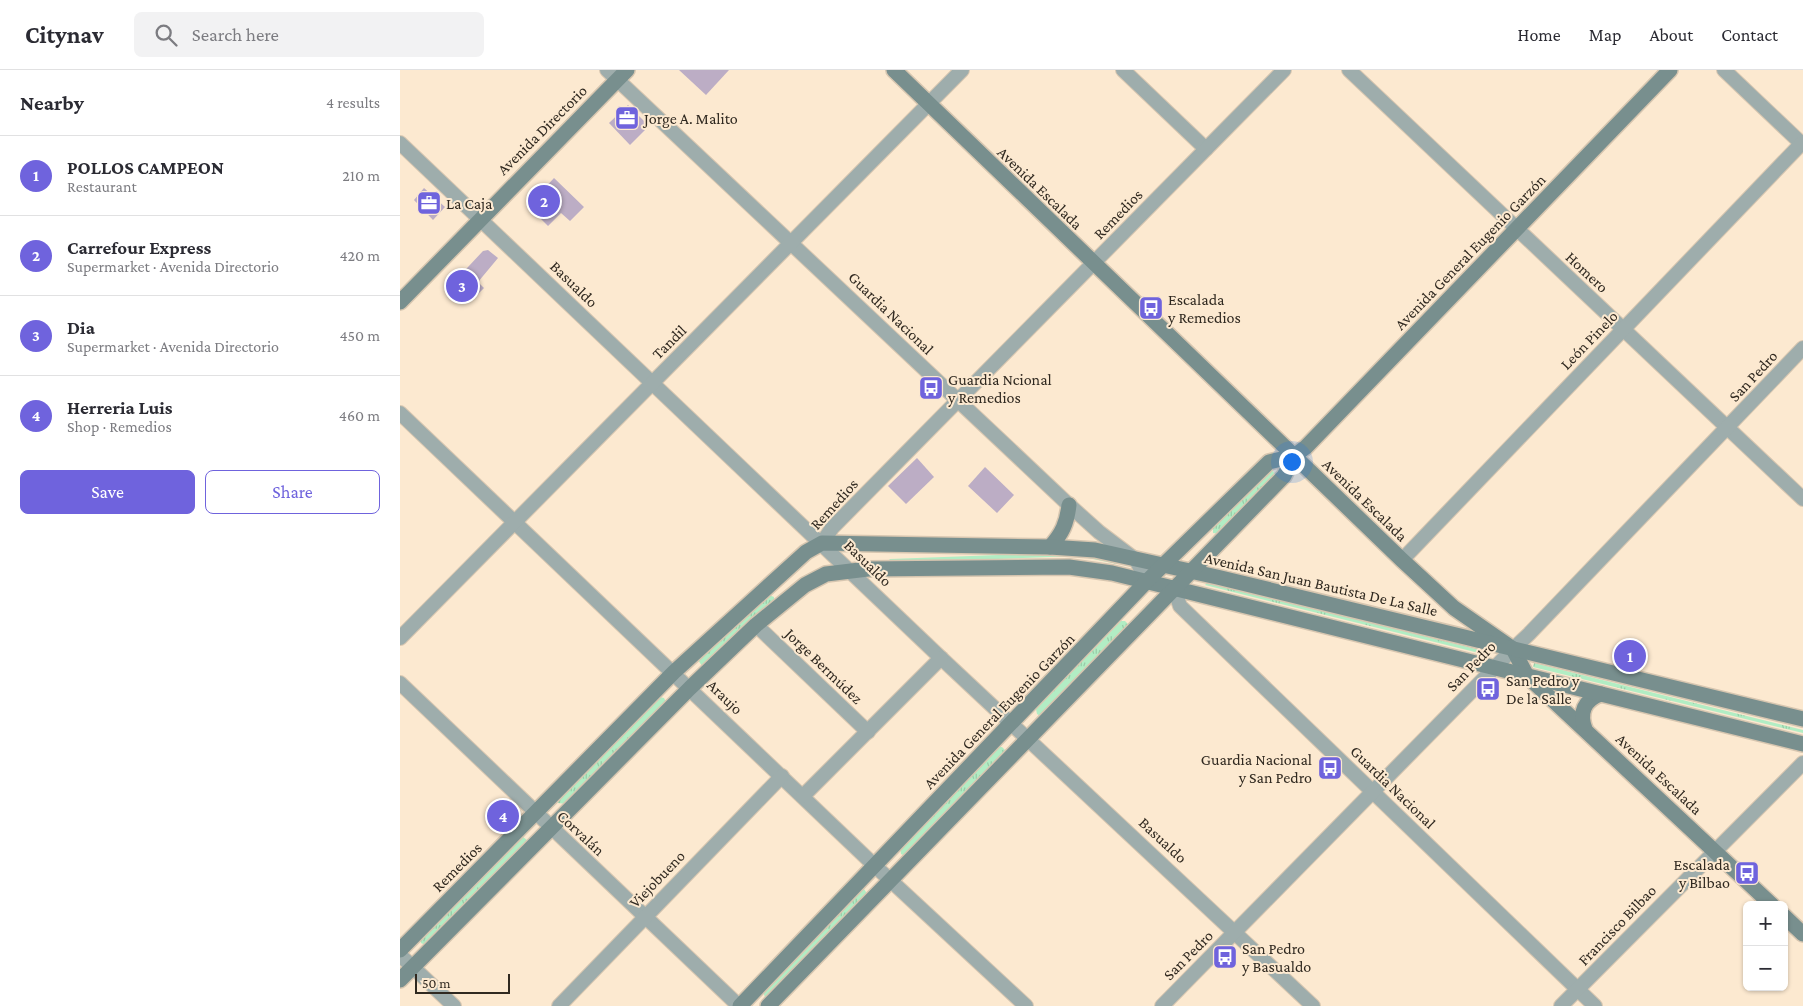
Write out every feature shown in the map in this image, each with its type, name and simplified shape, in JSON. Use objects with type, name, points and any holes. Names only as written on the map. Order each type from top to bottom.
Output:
[{"type":"street","name":"Avenida Escalada","points":[[894,70],[1402,560],[1454,608],[1513,648],[1527,676],[1768,901]]},
{"type":"street","name":"Tandil","points":[[400,638],[962,70]]},
{"type":"street","points":[[1123,70],[1206,149]]},
{"type":"street","name":"Remedios","points":[[400,950],[674,672],[806,552],[822,543],[832,528],[1284,70]]},
{"type":"street","name":"Homero","points":[[1349,70],[1803,499]]},
{"type":"street","name":"Avenida General Eugenio Garzón","points":[[768,1006],[1284,476],[1294,456],[1313,440],[1670,70]]},
{"type":"street","points":[[1724,70],[1802,144]]},
{"type":"street","name":"Avenida Directorio","points":[[400,302],[617,73]]},
{"type":"street","name":"Guardia Nacional","points":[[617,73],[957,401],[1099,532],[1136,560],[1147,582]]},
{"type":"street","name":"Basualdo","points":[[400,143],[941,658],[1313,1006]]},
{"type":"street","name":"León Pinelo","points":[[1402,560],[1802,144]]},
{"type":"street","name":"San Pedro","points":[[1162,1006],[1513,648],[1529,634],[1803,348]]},
{"type":"street","name":"Araujo","points":[[400,413],[674,672],[875,866],[1026,1006]]},
{"type":"street","name":"Avenida General Eugenio Garzón","points":[[740,1006],[1147,582],[1269,462],[1294,456]]},
{"type":"street","points":[[1050,546],[1058,538],[1067,522],[1069,505]]},
{"type":"street","name":"Avenida San Juan Bautista De La Salle","points":[[822,543],[1050,546],[1095,550],[1513,648],[1803,719]]},
{"type":"street","points":[[400,980],[690,688],[756,625],[805,585],[826,574],[850,570],[1069,566],[1174,588],[1803,744]]},
{"type":"street","name":"Guardia Nacional","points":[[1174,588],[1180,606],[1596,1006]]},
{"type":"street","name":"Jorge Bermúdez","points":[[756,625],[868,732]]},
{"type":"street","points":[[803,796],[941,658]]},
{"type":"street","name":"Corvalán","points":[[400,683],[534,813],[740,1006]]},
{"type":"street","points":[[1585,729],[1582,713],[1585,705],[1589,700],[1601,694]]},
{"type":"street","name":"Francisco Bilbao","points":[[1561,1006],[1803,762]]},
{"type":"street","name":"Viejobueno","points":[[559,1006],[644,916],[782,776]]},
{"type":"street","points":[[1788,920],[1803,934]]},
{"type":"street","points":[[400,956],[454,1006]]},
{"type":"green space","points":[[1271,469],[1276,475],[1220,534],[1213,533],[1213,526]]},
{"type":"green space","points":[[1076,552],[1119,562],[1117,564],[1078,556],[890,563],[888,561],[890,559]]},
{"type":"green space","points":[[1208,582],[1481,651],[1479,653],[1205,585]]},
{"type":"green space","points":[[769,595],[774,597],[774,603],[705,666],[702,666],[698,660]]},
{"type":"green space","points":[[1121,621],[1125,621],[1129,625],[1040,716],[1037,714],[1036,709]]},
{"type":"green space","points":[[1534,663],[1803,730],[1803,733],[1533,667]]},
{"type":"green space","points":[[660,697],[664,698],[666,702],[566,804],[558,803],[558,799]]},
{"type":"green space","points":[[998,747],[1002,747],[1006,751],[905,856],[901,854],[900,848]]},
{"type":"green space","points":[[522,836],[528,841],[425,945],[421,943],[420,940]]},
{"type":"green space","points":[[860,889],[864,889],[868,895],[767,998],[765,997],[762,990]]},
{"type":"building","points":[[679,70],[729,70],[706,95]]},
{"type":"building","points":[[628,105],[649,126],[630,145],[609,123]]},
{"type":"building","points":[[554,178],[584,207],[570,221],[561,213],[548,226],[528,206]]},
{"type":"building","name":"La Caja","points":[[424,188],[445,207],[433,220],[414,200]]},
{"type":"building","points":[[488,250],[498,258],[478,282],[484,288],[472,300],[453,283],[483,251]]},
{"type":"building","points":[[917,458],[934,477],[906,504],[888,486]]},
{"type":"building","points":[[985,467],[1014,495],[997,513],[968,486]]},
{"type":"building","points":[[498,799],[507,807],[506,817],[500,823],[487,811]]},
{"type":"place","name":"Jorge A. Malito","points":[[627,118]]},
{"type":"place","name":"Carrefour Express","points":[[544,201]]},
{"type":"place","name":"La Caja","points":[[429,203]]},
{"type":"place","name":"Dia","points":[[462,286]]},
{"type":"place","name":"Escalada y Remedios","points":[[1151,308]]},
{"type":"place","name":"Guardia Ncional y Remedios","points":[[931,388]]},
{"type":"place","name":"POLLOS CAMPEON","points":[[1630,656]]},
{"type":"place","name":"San Pedro y De la Salle","points":[[1488,689]]},
{"type":"place","name":"Guardia Nacional y San Pedro","points":[[1330,768]]},
{"type":"place","name":"Herreria Luis","points":[[503,816]]},
{"type":"place","name":"Escalada y Bilbao","points":[[1747,873]]},
{"type":"place","name":"San Pedro y Basualdo","points":[[1225,957]]}]
